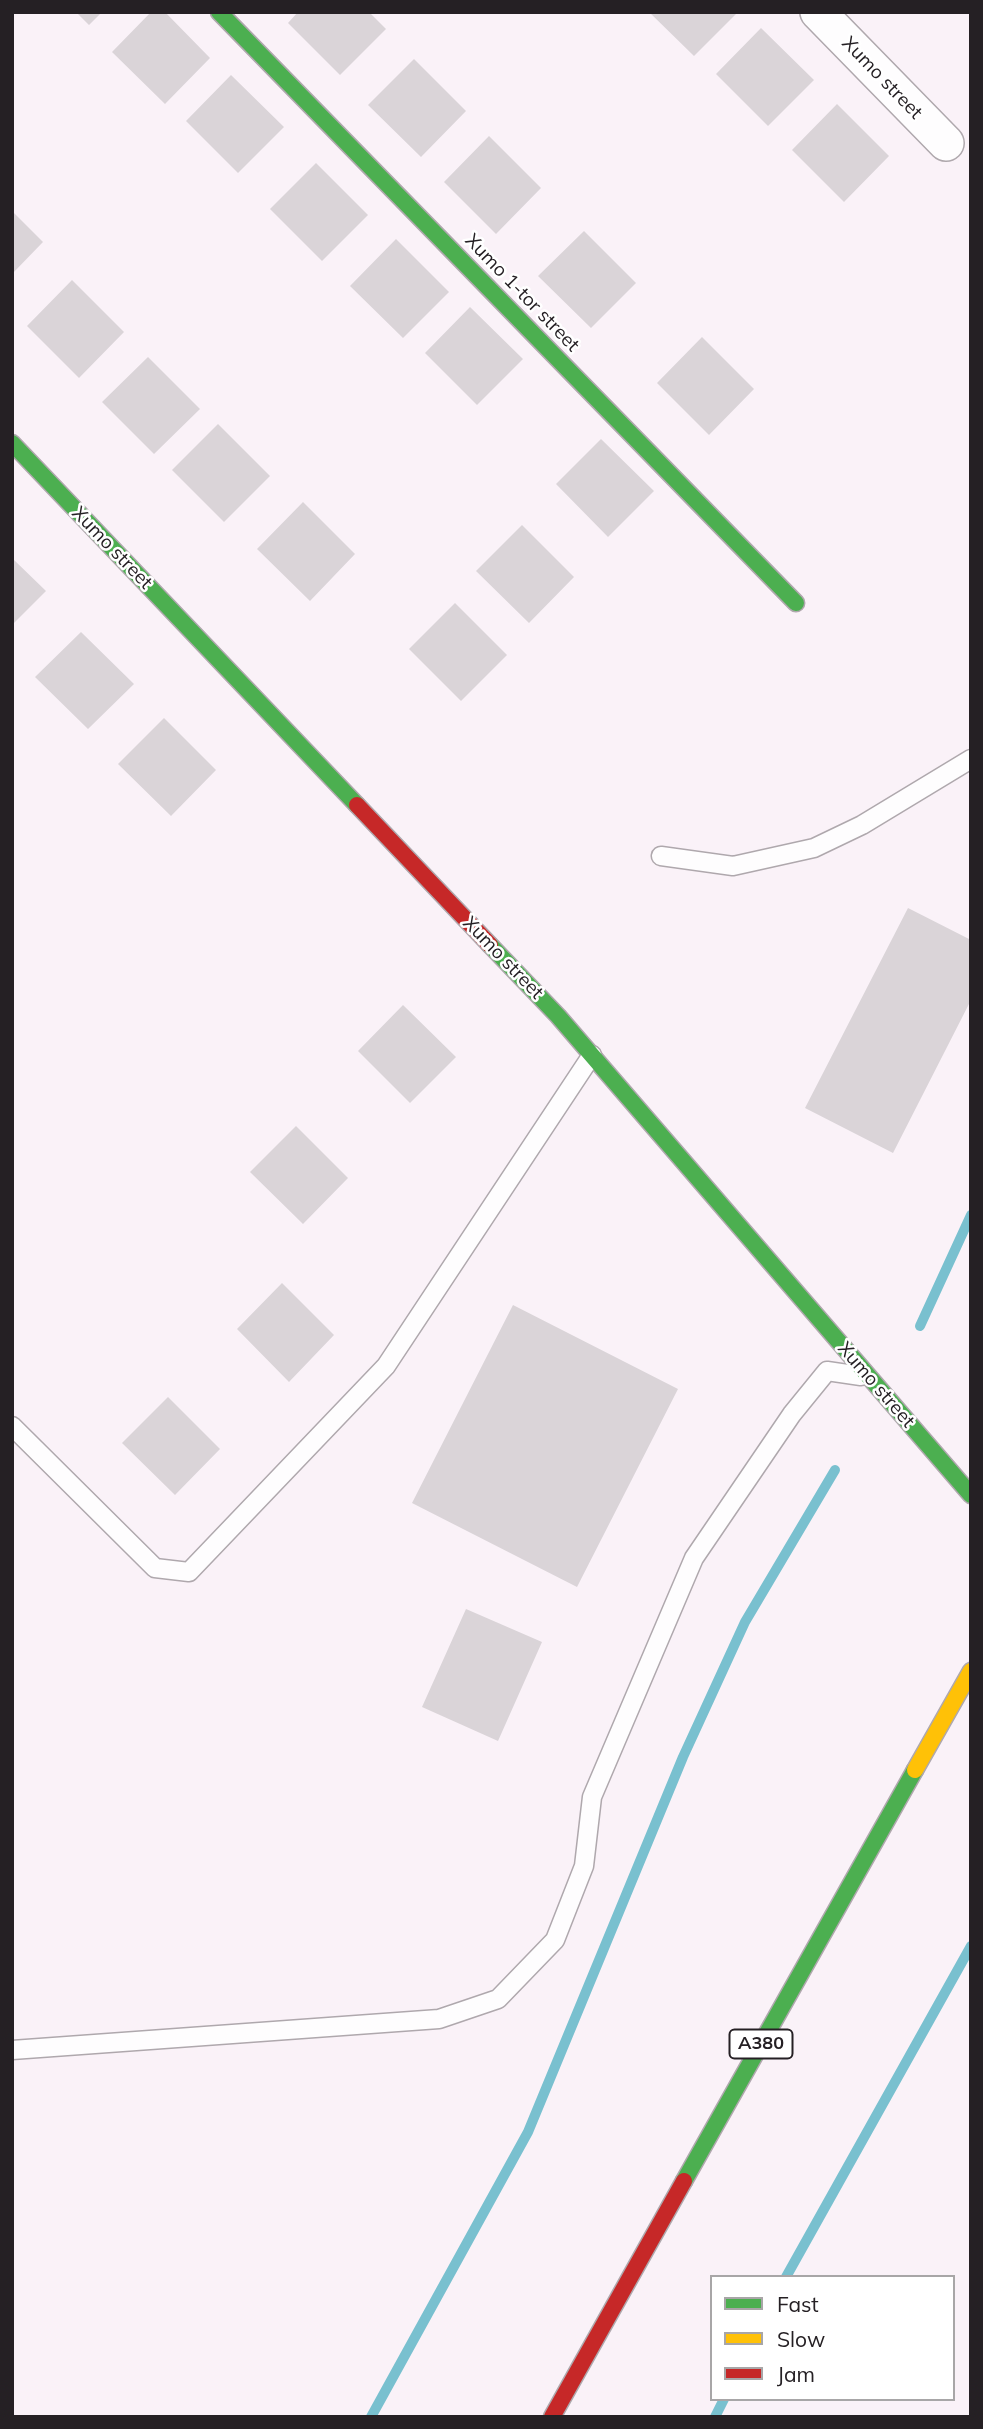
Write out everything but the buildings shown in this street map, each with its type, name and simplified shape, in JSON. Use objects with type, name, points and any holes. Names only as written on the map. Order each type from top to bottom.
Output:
[{"type":"main road","name":"Xumo 1-tor street","points":[[219,12],[796,603]]},
{"type":"main road","name":"Xumo street","points":[[12,443],[592,1055],[971,1495]]},
{"type":"main road","name":"A380","points":[[552,2417],[971,1671]]},
{"type":"street","name":"Xumo street","points":[[818,12],[946,143]]},
{"type":"lane","points":[[661,856],[733,866],[814,848],[862,825],[971,759]]},
{"type":"lane","points":[[12,1426],[155,1568],[189,1572],[386,1366],[592,1055]]},
{"type":"lane","points":[[12,2050],[439,2019],[498,1999],[555,1940],[584,1866],[592,1797],[694,1558],[792,1414],[827,1371],[869,1377]]},
{"type":"waterway","points":[[920,1326],[971,1215]]},
{"type":"waterway","points":[[371,2417],[528,2132],[683,1757],[745,1622],[835,1470]]},
{"type":"waterway","points":[[787,2275],[971,1946]]},
{"type":"waterway","points":[[715,2417],[723,2401]]},
{"type":"traffic: fast","points":[[219,12],[796,603]]},
{"type":"traffic: fast","points":[[12,443],[357,805]]},
{"type":"traffic: fast","points":[[490,945],[558,1016],[971,1495]]},
{"type":"traffic: fast","points":[[684,2181],[915,1770]]},
{"type":"traffic: slow","points":[[915,1770],[971,1671]]},
{"type":"traffic: jam","points":[[357,805],[490,945]]},
{"type":"traffic: jam","points":[[552,2417],[684,2181]]}]
